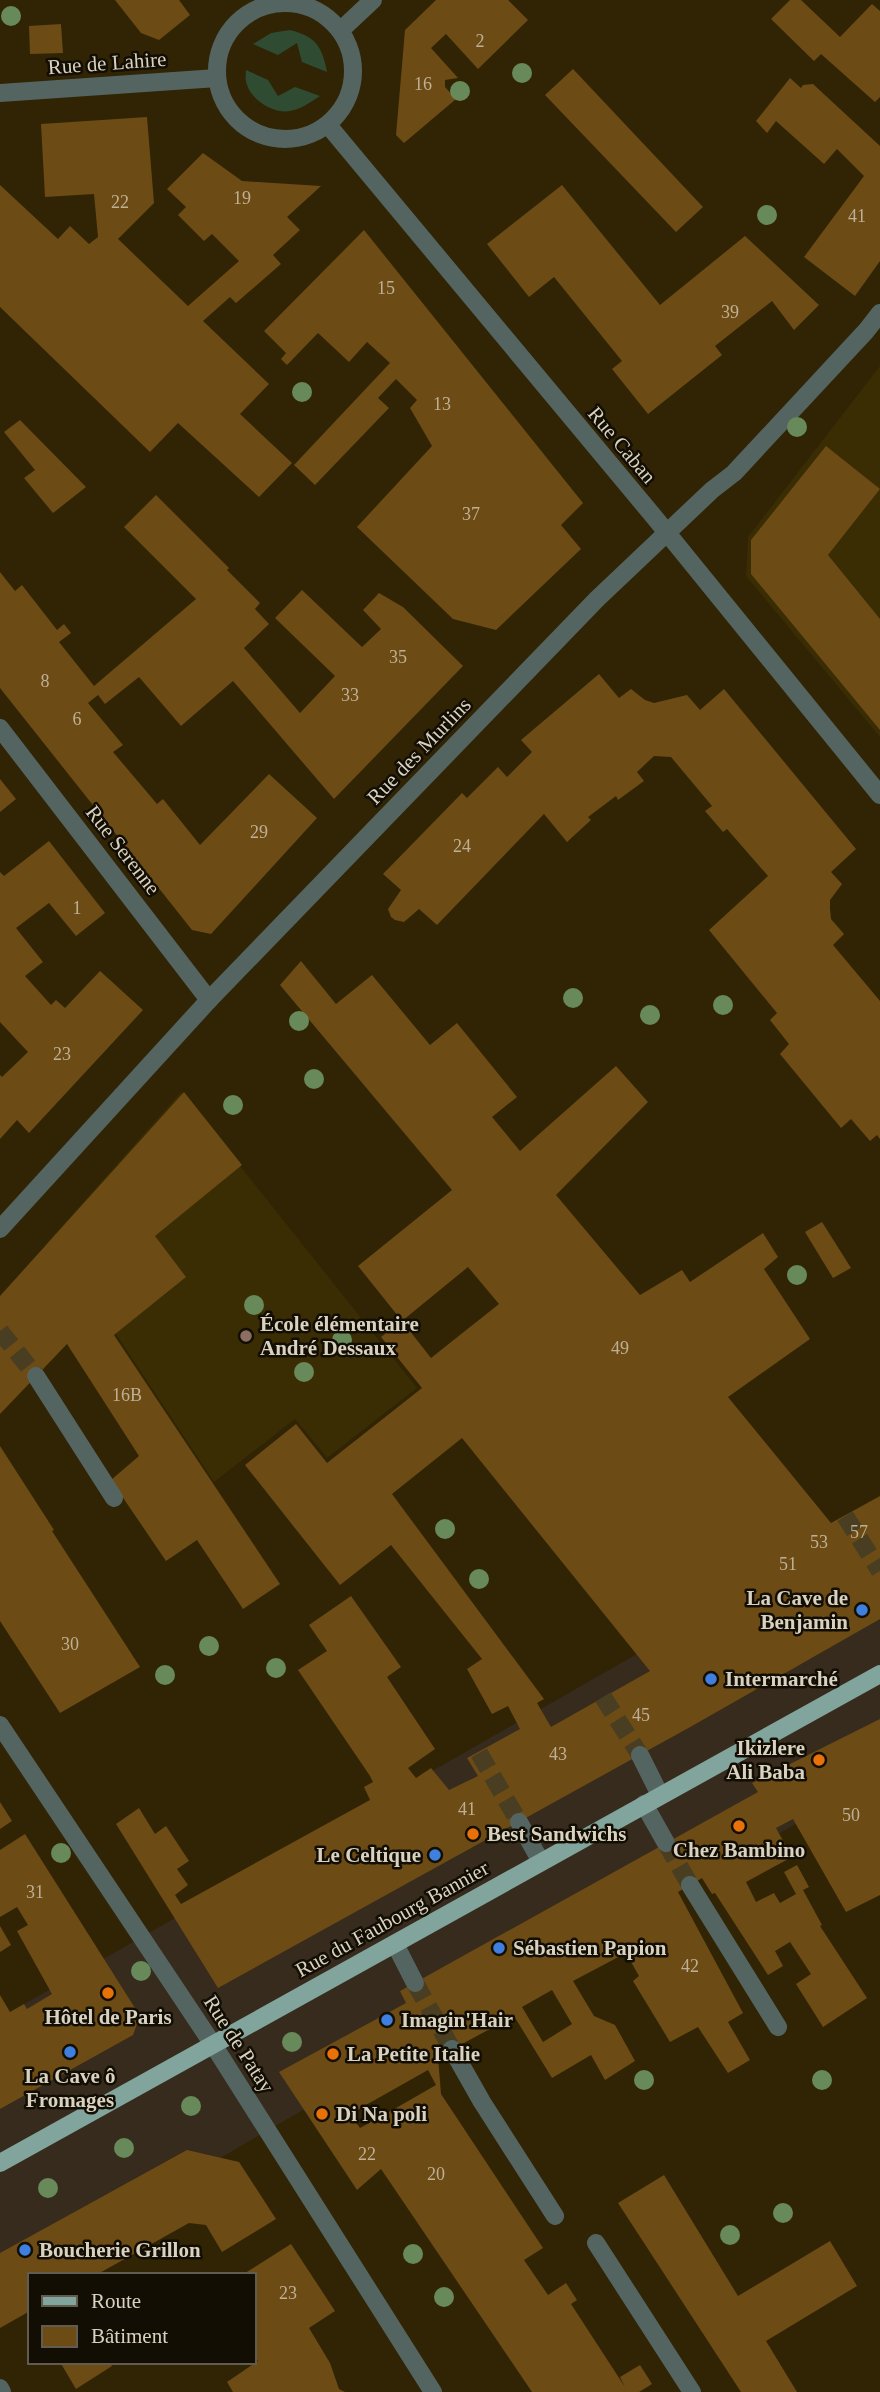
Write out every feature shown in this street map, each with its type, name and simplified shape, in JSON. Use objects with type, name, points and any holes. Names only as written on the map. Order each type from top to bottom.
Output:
[{"type":"main road","name":"Rue du Faubourg Bannier","points":[[0,2162],[214,2046],[880,1674]]},
{"type":"street","points":[[341,30],[373,0]]},
{"type":"street","points":[[286,1],[307,5],[326,15],[341,30],[350,49],[354,69],[351,92],[342,109],[328,125],[310,135],[289,140],[269,138],[250,130],[234,116],[223,99],[217,78],[217,60],[221,45],[241,7],[286,1]]},
{"type":"street","name":"Rue de Lahire","points":[[0,93],[217,78]]},
{"type":"street","name":"Rue Caban","points":[[328,125],[667,533],[880,795]]},
{"type":"street","name":"Rue des Murlins","points":[[0,1229],[209,1000],[613,584],[734,472],[858,341],[880,313]]},
{"type":"street","name":"Rue Serenne","points":[[0,729],[209,1000]]},
{"type":"street","points":[[36,1376],[114,1498]]},
{"type":"street","name":"Rue de Patay","points":[[0,1725],[214,2046],[433,2392]]},
{"type":"street","points":[[639,1755],[660,1795]]},
{"type":"street","points":[[644,1804],[666,1843]]},
{"type":"street","points":[[519,1822],[541,1862]]},
{"type":"street","points":[[690,1885],[778,2027]]},
{"type":"street","points":[[395,1944],[415,1983]]},
{"type":"street","points":[[453,2049],[482,2102],[555,2216]]},
{"type":"street","points":[[596,2243],[692,2392]]},
{"type":"shaded area","points":[[880,366],[880,737],[746,576],[748,537]]},
{"type":"shaded area","name":"École élémentaire André Dessaux","points":[[181,1092],[417,1388],[327,1458],[295,1419],[214,1482],[82,1283],[47,1243]]},
{"type":"shaded area","points":[[880,1515],[880,1775],[0,2286],[0,2018]]},
{"type":"green space","points":[[290,30],[306,36],[316,44],[323,55],[327,72],[302,62],[297,43],[278,55],[253,44],[271,33]]},
{"type":"green space","points":[[246,70],[268,80],[278,96],[295,87],[320,96],[294,110],[269,108],[248,88]]},
{"type":"building","points":[[115,0],[179,0],[190,15],[159,40],[141,33]]},
{"type":"building","points":[[436,0],[508,0],[528,20],[478,69],[446,34],[431,48],[458,78],[445,80],[445,87],[456,99],[404,143],[396,135],[405,30]]},
{"type":"building","points":[[790,0],[801,0],[840,37],[872,4],[880,11],[880,97],[875,102],[821,54],[814,61],[771,19]]},
{"type":"building","points":[[61,24],[63,53],[30,54],[29,26]]},
{"type":"building","points":[[573,69],[703,207],[676,232],[545,95]]},
{"type":"building","points":[[790,78],[801,88],[803,85],[813,84],[880,146],[880,261],[855,296],[804,257],[864,176],[837,149],[824,164],[776,121],[767,133],[756,121]]},
{"type":"building","points":[[147,117],[154,203],[118,239],[188,306],[239,261],[212,234],[204,241],[178,215],[186,207],[167,189],[203,153],[242,181],[321,186],[287,217],[300,230],[273,255],[281,264],[236,303],[230,297],[203,321],[269,384],[240,414],[292,463],[259,497],[178,423],[150,452],[0,307],[0,185],[58,239],[70,226],[89,244],[98,237],[94,194],[45,197],[41,124]]},
{"type":"building","points":[[562,185],[660,305],[745,236],[819,305],[794,330],[772,301],[715,346],[722,355],[648,414],[612,369],[622,361],[554,277],[529,297],[487,244]]},
{"type":"building","points":[[364,230],[583,503],[561,525],[581,549],[496,630],[453,619],[357,527],[432,446],[410,408],[417,400],[396,379],[378,398],[389,408],[315,485],[294,465],[390,363],[367,342],[349,362],[318,333],[287,365],[281,359],[286,353],[264,331]]},
{"type":"building","points":[[20,420],[86,487],[53,513],[24,478],[35,470],[4,432]]},
{"type":"building","points":[[826,446],[880,489],[828,555],[880,619],[880,730],[751,574],[751,540]]},
{"type":"building","points":[[156,495],[260,603],[255,609],[269,624],[244,648],[300,713],[335,676],[275,618],[302,590],[362,647],[381,629],[363,610],[379,593],[403,607],[463,666],[334,799],[233,681],[181,726],[139,677],[105,704],[98,695],[88,703],[123,745],[113,752],[157,804],[163,799],[200,845],[269,774],[317,818],[211,934],[192,930],[0,688],[0,572],[15,591],[22,585],[57,630],[64,624],[71,633],[59,642],[94,686],[196,599],[124,527]]},
{"type":"building","points":[[599,674],[619,698],[631,689],[645,700],[654,703],[687,695],[700,710],[724,689],[856,849],[831,872],[842,884],[830,900],[830,909],[831,919],[844,934],[833,945],[880,1001],[880,1139],[877,1135],[870,1141],[851,1119],[841,1128],[780,1054],[789,1044],[770,1020],[777,1013],[709,930],[768,876],[727,829],[723,832],[705,811],[712,806],[671,757],[654,756],[637,772],[644,781],[618,800],[616,796],[588,817],[591,820],[567,842],[544,814],[437,925],[419,909],[404,922],[391,917],[388,909],[401,890],[383,874],[462,793],[467,798],[498,767],[507,777],[532,752],[521,740]]},
{"type":"building","points":[[0,779],[16,799],[0,812]]},
{"type":"building","points":[[49,841],[105,913],[76,936],[49,903],[16,928],[43,962],[25,976],[51,1005],[56,1000],[65,1008],[100,971],[143,1010],[29,1133],[17,1120],[0,1139],[0,1075],[2,1077],[28,1052],[0,1022],[0,872],[4,876]]},
{"type":"building","points":[[301,961],[336,1004],[372,975],[430,1045],[457,1023],[517,1097],[492,1117],[520,1151],[616,1066],[648,1102],[556,1195],[640,1295],[682,1270],[690,1282],[763,1233],[778,1257],[764,1269],[810,1339],[728,1397],[831,1523],[880,1496],[880,1619],[218,1988],[116,1824],[139,1808],[155,1834],[166,1826],[189,1861],[177,1869],[188,1885],[175,1895],[181,1904],[370,1800],[364,1787],[373,1782],[370,1776],[298,1670],[327,1651],[309,1625],[351,1596],[401,1667],[387,1677],[435,1749],[408,1768],[416,1778],[431,1768],[449,1790],[478,1776],[467,1758],[520,1729],[508,1706],[492,1714],[467,1669],[482,1659],[391,1545],[340,1585],[245,1465],[296,1424],[327,1463],[422,1388],[381,1337],[402,1321],[358,1266],[452,1190],[280,985]],"holes":[[[468,1267],[499,1304],[431,1358],[402,1321]],[[462,1438],[650,1671],[551,1727],[537,1703],[544,1699],[392,1494]]]},
{"type":"building","points":[[184,1092],[242,1165],[155,1236],[186,1277],[114,1335],[280,1584],[243,1609],[197,1540],[166,1561],[111,1480],[139,1456],[67,1344],[0,1414],[0,1296]]},
{"type":"building","points":[[822,1222],[851,1268],[833,1278],[805,1232]]},
{"type":"building","points":[[0,1446],[140,1667],[60,1713],[0,1621]]},
{"type":"building","points":[[880,1719],[880,1895],[846,1912],[793,1819],[776,1828],[792,1857],[746,1882],[756,1902],[774,1893],[780,1903],[796,1894],[784,1872],[797,1865],[809,1887],[803,1890],[822,1925],[820,1926],[867,1998],[823,2027],[796,1984],[811,1974],[790,1942],[775,1951],[783,1966],[768,1975],[715,1893],[712,1894],[702,1878],[678,1892],[743,2013],[728,2022],[750,2060],[728,2073],[698,2027],[670,2042],[633,1981],[639,1976],[626,1953],[573,1981],[594,2016],[615,2025],[635,2061],[605,2080],[591,2055],[552,2078],[514,2016],[438,2057],[441,2094],[543,2248],[524,2260],[548,2295],[566,2283],[577,2300],[571,2304],[625,2387],[620,2377],[640,2365],[652,2384],[639,2392],[532,2392],[381,2169],[357,2190],[279,2072],[406,2003],[400,1991],[758,1792],[752,1783]],"holes":[[[552,1990],[572,2024],[543,2042],[522,2007]],[[428,2070],[436,2085],[389,2112],[360,2128],[350,2114]]]},
{"type":"building","points":[[0,1802],[12,1821],[0,1829]]},
{"type":"building","points":[[25,1834],[140,2016],[133,2035],[0,2109],[0,1995],[10,2012],[24,2004],[27,2009],[52,1994],[17,1931],[28,1925],[17,1907],[0,1917],[0,1850]]},
{"type":"building","points":[[0,1926],[11,1945],[0,1952]]},
{"type":"building","points":[[187,2150],[239,2162],[276,2219],[222,2252],[206,2225],[189,2223],[100,2273],[28,2273],[28,2312],[0,2328],[0,2253]]},
{"type":"building","points":[[664,2175],[738,2296],[830,2241],[857,2286],[766,2341],[797,2392],[741,2392],[618,2203]]},
{"type":"building","points":[[291,2244],[335,2311],[309,2328],[330,2363],[339,2389],[345,2392],[233,2392],[227,2382],[258,2361],[256,2273],[245,2273]]},
{"type":"building","points":[[61,2364],[112,2366],[76,2389]]},
{"type":"tunnel","points":[[0,1331],[36,1376]]},
{"type":"tunnel","points":[[845,1516],[880,1571]]},
{"type":"tunnel","points":[[603,1697],[640,1755]]},
{"type":"tunnel","points":[[479,1753],[519,1822]]},
{"type":"tunnel","points":[[666,1843],[690,1885]]},
{"type":"tunnel","points":[[415,1983],[452,2049]]},
{"type":"place","name":"École élémentaire André Dessaux","points":[[246,1336]]},
{"type":"place","name":"La Cave de Benjamin","points":[[862,1610]]},
{"type":"place","name":"Intermarché","points":[[711,1679]]},
{"type":"place","name":"Ikizlere Ali Baba","points":[[819,1760]]},
{"type":"place","name":"Chez Bambino","points":[[739,1826]]},
{"type":"place","name":"Best Sandwichs","points":[[473,1834]]},
{"type":"place","name":"Le Celtique","points":[[435,1855]]},
{"type":"place","name":"Sébastien Papion","points":[[499,1948]]},
{"type":"place","name":"Hôtel de Paris","points":[[108,1993]]},
{"type":"place","name":"Imagin'Hair","points":[[387,2020]]},
{"type":"place","name":"La Cave ô Fromages","points":[[70,2052]]},
{"type":"place","name":"La Petite Italie","points":[[333,2054]]},
{"type":"place","name":"Di Na poli","points":[[322,2114]]},
{"type":"place","name":"Boucherie Grillon","points":[[25,2250]]}]
